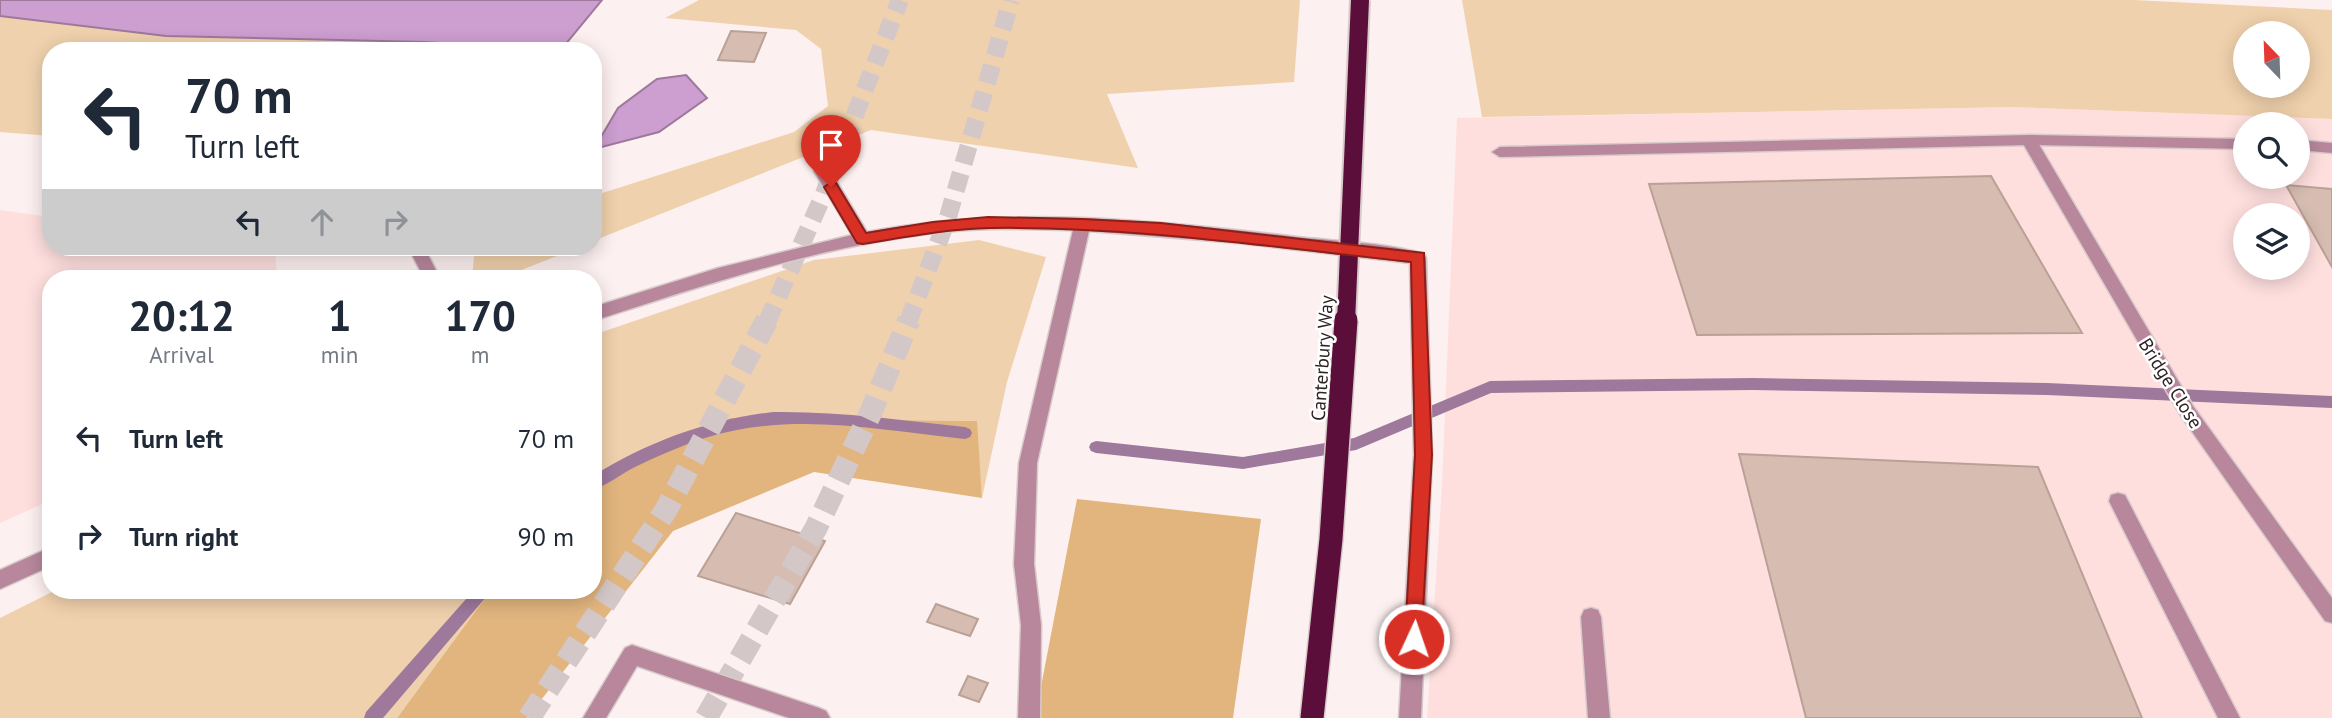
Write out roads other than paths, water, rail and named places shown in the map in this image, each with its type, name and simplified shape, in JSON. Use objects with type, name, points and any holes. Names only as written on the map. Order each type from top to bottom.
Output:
[{"type":"highway","name":"Canterbury Way","points":[[1312,718],[1339,446],[1350,285],[1360,0]]},
{"type":"street","points":[[1500,152],[2029,140],[2233,144]]},
{"type":"street","name":"Bridge Close","points":[[2029,140],[2187,411],[2332,614]]},
{"type":"street","points":[[2310,146],[2332,148]]},
{"type":"street","points":[[822,171],[863,239]]},
{"type":"street","points":[[602,311],[672,288],[863,239],[933,227],[988,223],[1161,229],[1418,257],[1423,455],[1410,718]]},
{"type":"street","points":[[1030,718],[1031,625],[1024,564],[1028,463],[1082,225]]},
{"type":"street","points":[[2118,501],[2229,718]]},
{"type":"street","points":[[0,579],[42,560]]},
{"type":"street","points":[[1591,617],[1599,718]]},
{"type":"street","points":[[594,718],[632,655],[819,718]]},
{"type":"waterway","points":[[1096,447],[1243,463],[1356,444],[1490,387],[1753,384],[2047,389],[2332,402]]},
{"type":"waterway","points":[[602,478],[632,461],[679,441],[752,420],[821,418],[965,433]]},
{"type":"waterway","points":[[372,718],[476,599]]},
{"type":"tunnel","points":[[767,322],[823,196],[900,0]]},
{"type":"tunnel","points":[[908,322],[948,217],[1011,0]]},
{"type":"tunnel","points":[[529,718],[666,510],[767,320]]},
{"type":"tunnel","points":[[706,718],[816,528],[871,412],[909,320]]}]
